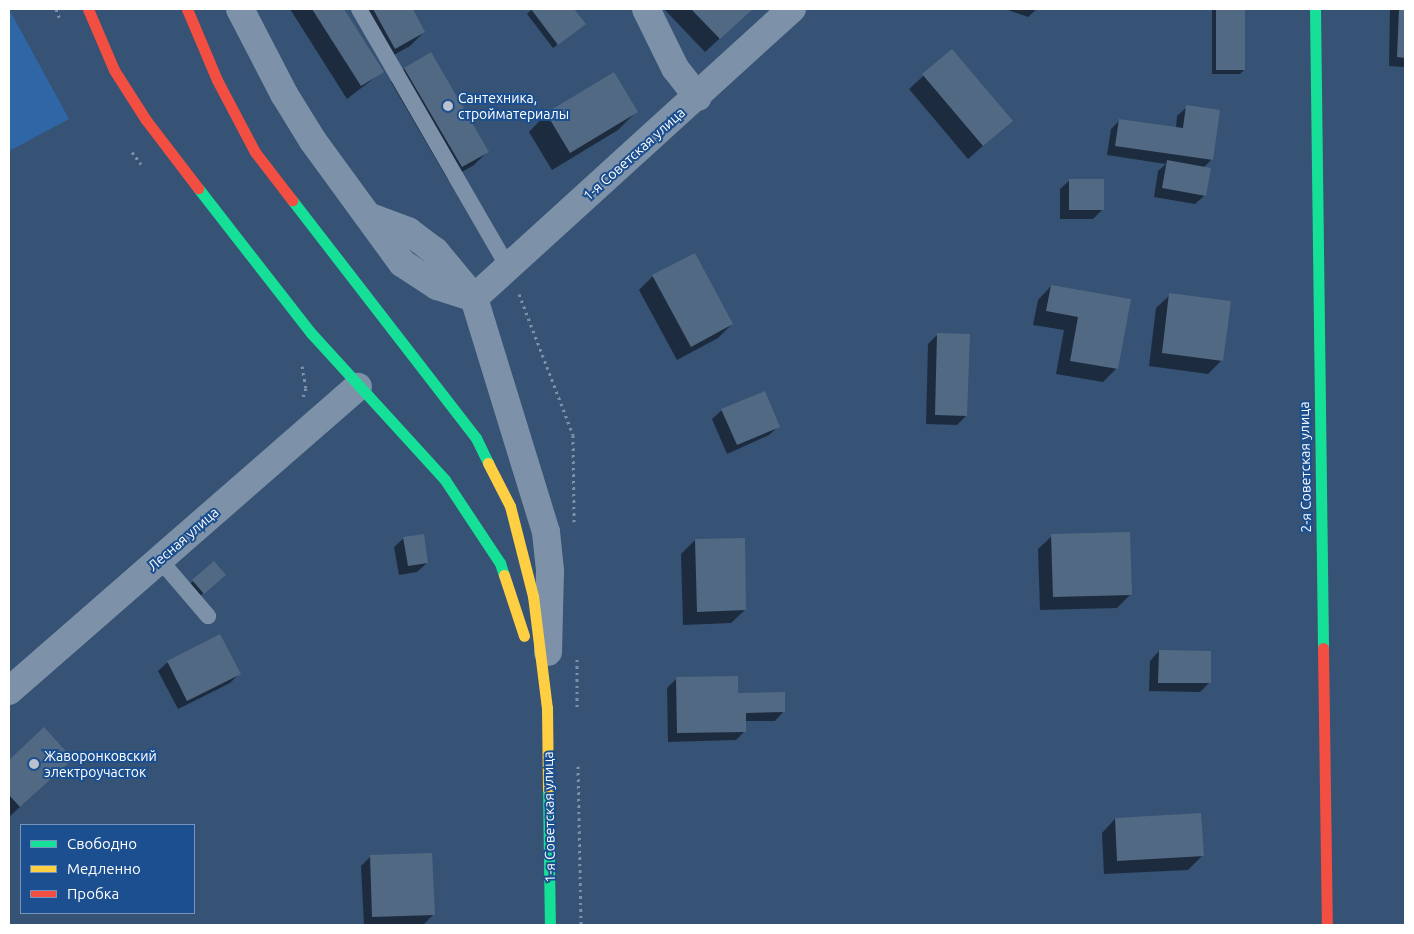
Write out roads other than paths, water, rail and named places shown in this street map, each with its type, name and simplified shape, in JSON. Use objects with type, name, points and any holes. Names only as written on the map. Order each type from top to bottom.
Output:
[{"type":"street","points":[[88,9],[110,61],[146,120],[299,318],[358,387],[445,480],[500,563],[547,708]]},
{"type":"street","points":[[187,9],[217,80],[255,152],[462,420],[495,471],[510,506],[532,596],[547,708]]},
{"type":"street","points":[[240,9],[284,94],[313,141],[402,263],[437,286],[474,298],[546,532],[550,571],[547,708]]},
{"type":"street","points":[[646,9],[675,68],[698,97]]},
{"type":"street","name":"1-я Советская улица","points":[[474,298],[513,278],[698,97],[792,9]]},
{"type":"street","name":"2-я Советская улица","points":[[1315,9],[1327,925]]},
{"type":"street","name":"Лесная улица","points":[[9,691],[358,387]]},
{"type":"street","name":"1-я Советская улица","points":[[547,708],[550,925]]},
{"type":"lane","points":[[359,9],[513,278]]},
{"type":"lane","points":[[160,560],[208,616]]},
{"type":"place","name":"Сантехника, стройматериалы","points":[[448,106]]},
{"type":"place","name":"Жаворонковский электроучасток","points":[[34,764]]}]
